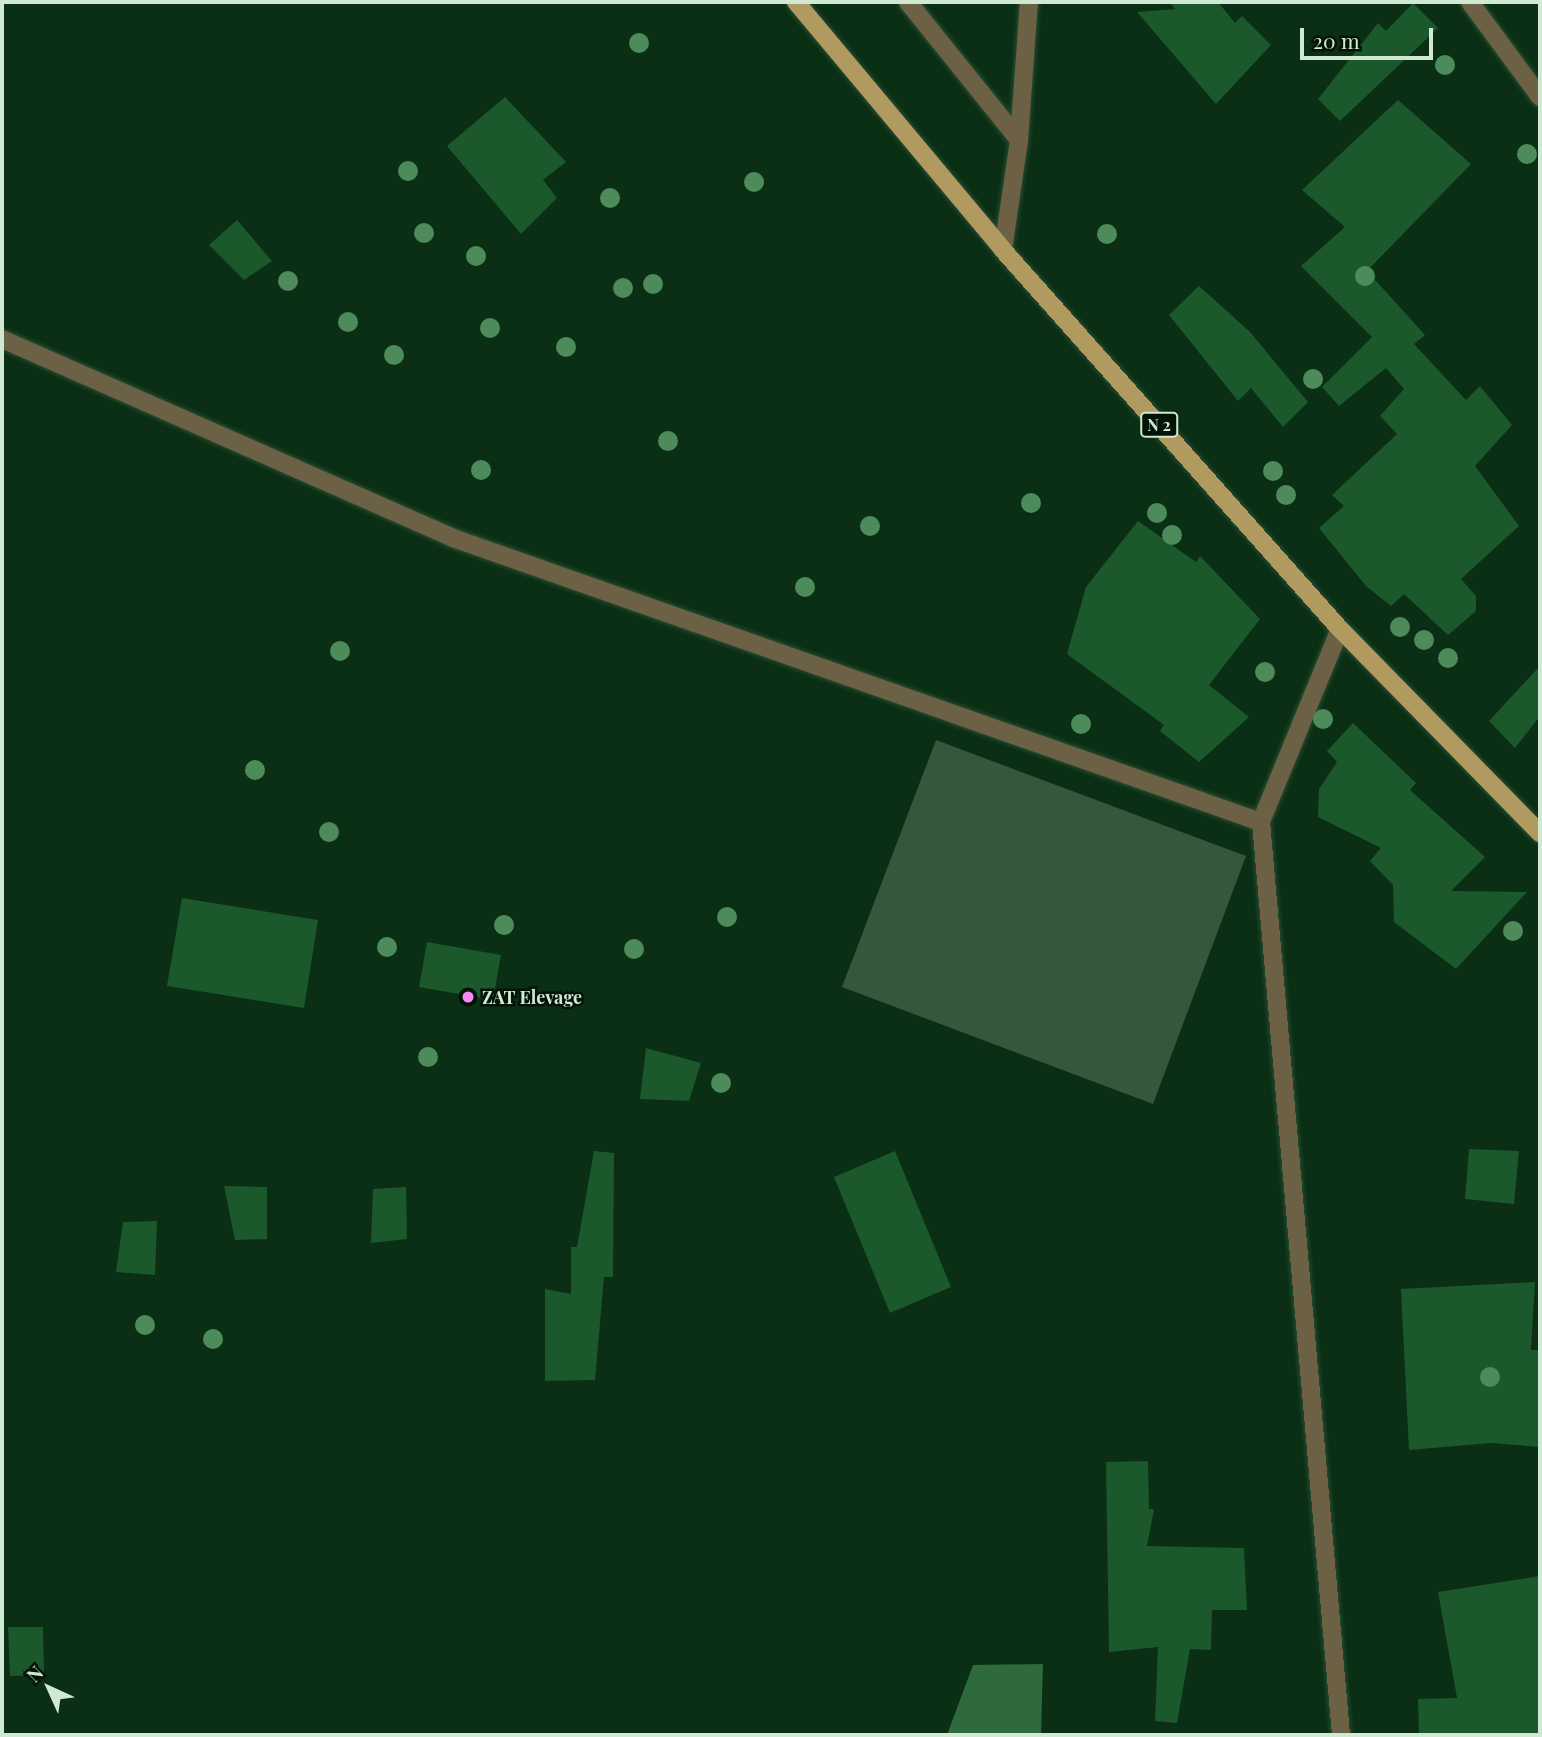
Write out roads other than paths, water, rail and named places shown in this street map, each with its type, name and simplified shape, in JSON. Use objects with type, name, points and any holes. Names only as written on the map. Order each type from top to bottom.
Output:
[{"type":"main road","name":"N 2","points":[[796,2],[1003,250],[1340,629],[1540,833]]},
{"type":"street","points":[[908,2],[1019,140]]},
{"type":"street","points":[[1003,250],[1019,140],[1029,2]]},
{"type":"street","points":[[1471,2],[1540,97]]},
{"type":"street","points":[[2,339],[453,538],[1261,822]]},
{"type":"street","points":[[1340,629],[1261,822],[1341,1735]]},
{"type":"place","name":"ZAT Elevage","points":[[468,997]]}]
